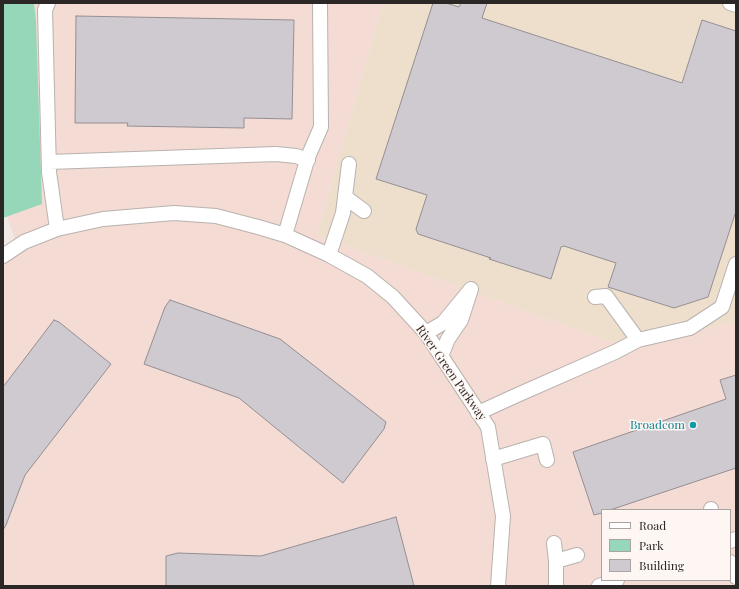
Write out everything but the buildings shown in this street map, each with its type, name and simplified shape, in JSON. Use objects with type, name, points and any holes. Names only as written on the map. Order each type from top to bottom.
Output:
[{"type":"street","points":[[48,3],[45,10],[49,172],[57,230]]},
{"type":"street","points":[[285,235],[308,160],[321,127],[320,3]]},
{"type":"street","points":[[730,3],[736,5]]},
{"type":"street","points":[[49,162],[276,154],[296,156],[308,160]]},
{"type":"street","points":[[329,254],[344,213],[349,164]]},
{"type":"street","points":[[345,196],[364,211]]},
{"type":"street","name":"River Green Parkway","points":[[3,256],[24,242],[57,230],[103,219],[174,213],[216,216],[285,235],[329,254],[367,276],[393,297],[426,333],[488,427],[503,516],[498,586]]},
{"type":"street","points":[[478,413],[615,352],[638,340],[690,328],[722,307],[736,264]]},
{"type":"street","points":[[426,333],[443,323],[472,289],[461,320],[448,339],[441,356]]},
{"type":"street","points":[[595,297],[606,296],[638,340]]},
{"type":"street","points":[[493,459],[542,444],[547,460]]},
{"type":"street","points":[[554,543],[556,586]]},
{"type":"street","points":[[556,561],[577,554]]},
{"type":"street","points":[[731,564],[736,577]]},
{"type":"street","points":[[599,586],[613,581]]},
{"type":"shaded area","points":[[3,3],[383,3],[317,235],[623,346],[736,322],[736,586],[3,586],[3,259],[17,246],[3,204]]},
{"type":"shaded area","points":[[383,3],[736,3],[736,322],[623,346],[317,235]]},
{"type":"green space","points":[[3,3],[34,3],[36,21],[42,204],[3,218]]},
{"type":"place","name":"Broadcom","points":[[693,425]]}]
